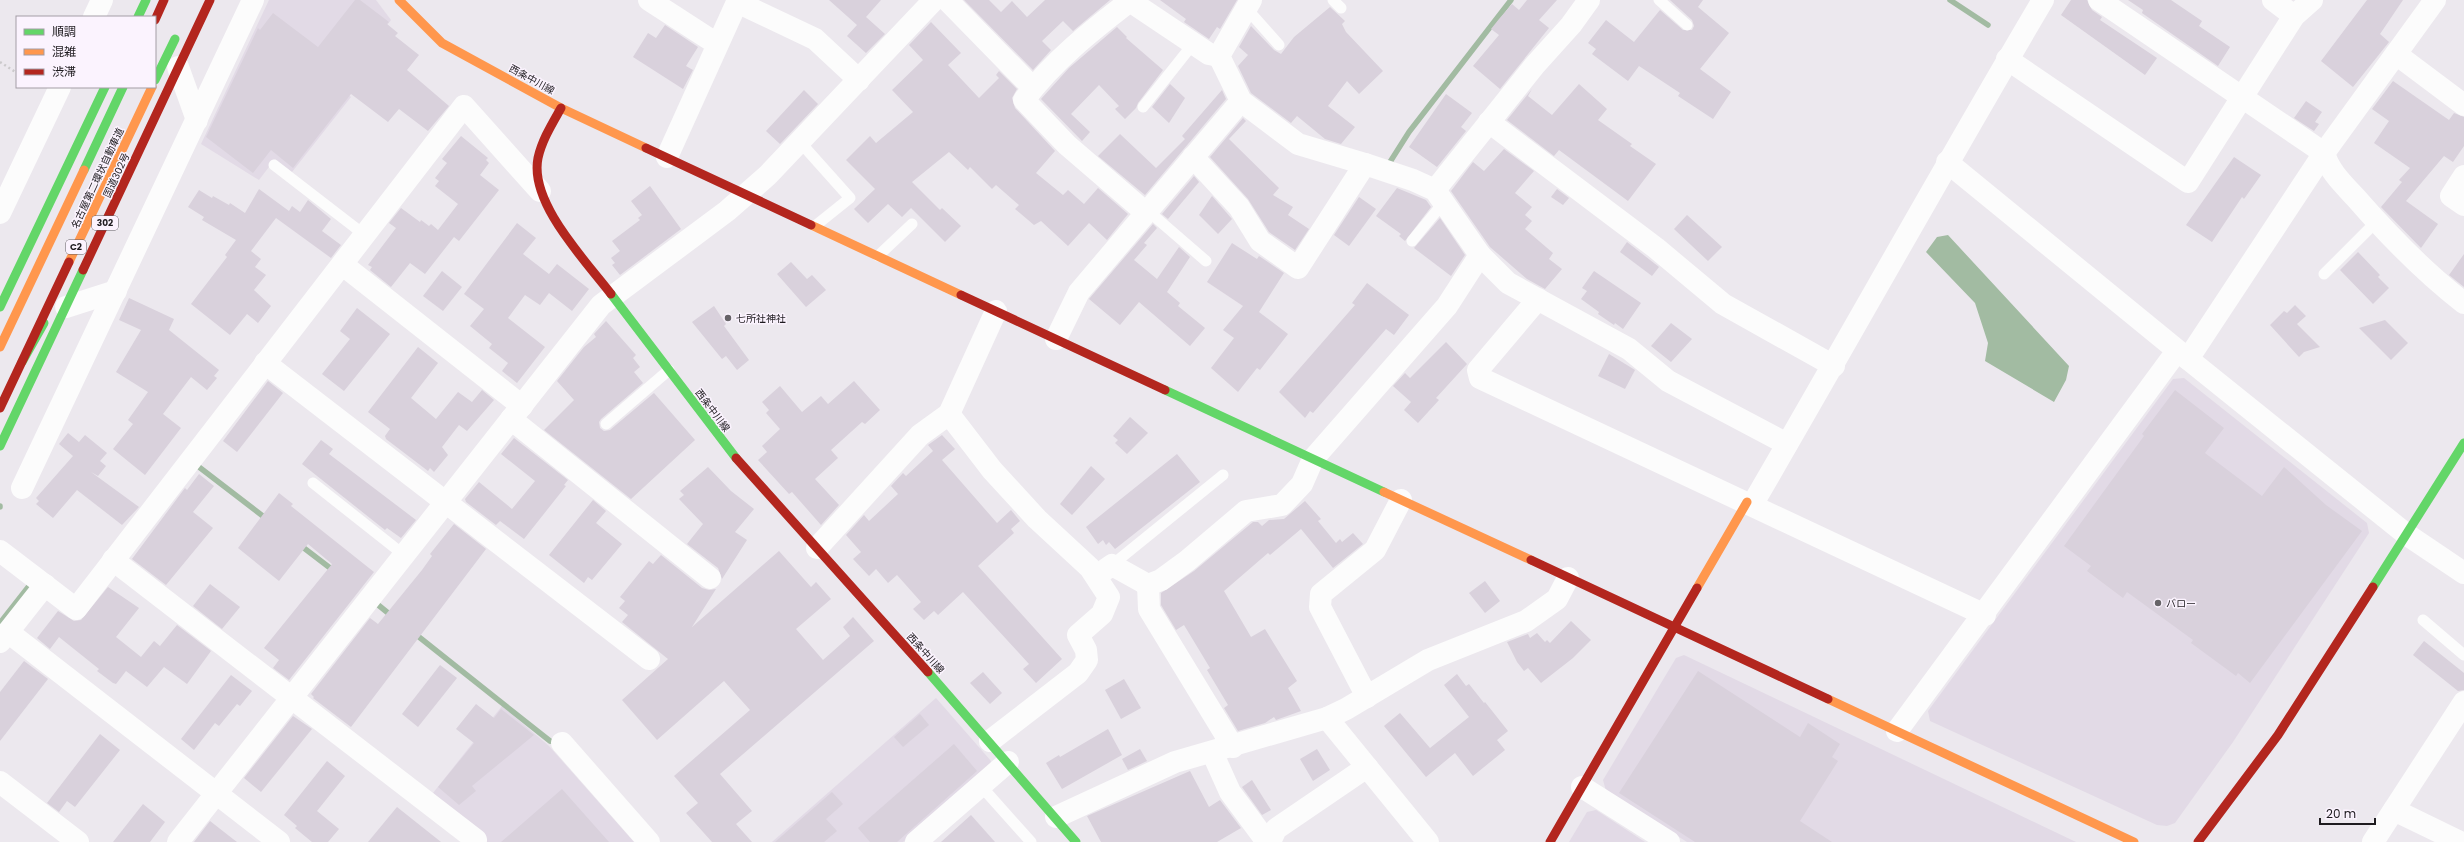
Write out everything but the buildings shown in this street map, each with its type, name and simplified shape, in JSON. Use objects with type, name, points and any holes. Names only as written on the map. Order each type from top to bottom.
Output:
[{"type":"main road","points":[[141,12],[164,0]]},
{"type":"main road","name":"国道302号","points":[[0,446],[210,0]]},
{"type":"main road","points":[[22,362],[71,275],[214,0]]},
{"type":"main road","name":"西条中川線","points":[[399,0],[421,24],[442,42],[561,108],[542,141],[536,164],[540,191],[550,213],[723,442],[990,741],[1076,842]]},
{"type":"main road","points":[[156,78],[180,27]]},
{"type":"main road","points":[[41,261],[105,88]]},
{"type":"main road","points":[[0,307],[105,88]]},
{"type":"main road","name":"名古屋第二環状自動車道","points":[[0,347],[123,88]]},
{"type":"main road","name":"名古屋第二環状自動車道","points":[[0,408],[152,88]]},
{"type":"main road","points":[[561,108],[2134,842]]},
{"type":"main road","points":[[2198,842],[2278,735],[2464,443]]},
{"type":"main road","points":[[1550,842],[1674,628],[1750,504]]},
{"type":"street","points":[[94,16],[102,0]]},
{"type":"street","points":[[22,488],[253,0]]},
{"type":"street","points":[[649,0],[717,44]]},
{"type":"street","points":[[178,842],[601,305],[746,195],[768,175],[934,0]]},
{"type":"street","points":[[947,0],[1033,88]]},
{"type":"street","points":[[1440,196],[1489,122],[1571,25],[1589,0]]},
{"type":"street","points":[[1750,504],[1788,444],[1834,366],[1947,162],[2043,0]]},
{"type":"street","points":[[2099,0],[2324,153],[2328,166],[2376,222],[2434,279],[2464,303]]},
{"type":"street","points":[[2273,0],[2294,16]]},
{"type":"street","points":[[2008,59],[2188,182],[2294,16],[2312,0]]},
{"type":"street","points":[[1897,731],[2182,355],[2324,153],[2435,0]]},
{"type":"street","points":[[667,157],[717,44],[738,1],[815,39],[859,80]]},
{"type":"street","points":[[1146,211],[1067,145],[1024,100],[1033,88],[1090,31],[1130,1],[1209,54],[1219,56]]},
{"type":"street","points":[[1219,56],[1249,5]]},
{"type":"street","points":[[2396,54],[2464,105]]},
{"type":"street","points":[[1219,56],[1241,101],[1298,144],[1413,180],[1440,196],[1480,255],[1508,283],[1629,349],[1668,381],[1788,444]]},
{"type":"street","points":[[178,67],[197,120]]},
{"type":"street","points":[[0,214],[60,88]]},
{"type":"street","points":[[1056,339],[1079,292],[1146,211],[1241,101]]},
{"type":"street","points":[[0,551],[76,609],[265,363],[366,236],[464,106],[540,191]]},
{"type":"street","points":[[1489,122],[1656,248],[1723,304],[1834,366]]},
{"type":"street","points":[[1193,157],[1239,207],[1260,241],[1298,268],[1365,164]]},
{"type":"street","points":[[1947,162],[2182,355],[2406,534],[2464,573]]},
{"type":"street","points":[[2464,176],[2451,196],[2464,205]]},
{"type":"street","points":[[950,414],[998,476],[1036,519],[1090,568],[1104,570],[1148,585],[1161,580],[1187,561],[1246,511],[1282,505],[1302,484],[1313,459],[1446,306],[1480,255]]},
{"type":"street","points":[[343,265],[710,578]]},
{"type":"street","points":[[66,307],[116,291]]},
{"type":"street","points":[[1538,299],[1478,370],[1480,378],[1984,615]]},
{"type":"street","points":[[818,548],[920,435],[950,414],[996,311]]},
{"type":"street","points":[[265,363],[649,659]]},
{"type":"street","points":[[1367,697],[1320,608],[1320,594],[1375,550],[1401,500]]},
{"type":"street","points":[[113,560],[476,840]]},
{"type":"street","points":[[990,741],[1078,673],[1087,660],[1086,650],[1078,635],[1102,614],[1109,597],[1104,570]]},
{"type":"street","points":[[1056,817],[1175,762],[1233,747],[1327,718],[1367,697],[1428,660],[1526,621],[1557,599],[1568,578]]},
{"type":"street","points":[[45,585],[4,637],[279,842]]},
{"type":"street","points":[[1148,585],[1149,609],[1233,747]]},
{"type":"street","points":[[2373,842],[2462,709]]},
{"type":"street","points":[[1327,718],[1367,767],[1423,841]]},
{"type":"street","points":[[562,743],[649,842]]},
{"type":"street","points":[[1212,752],[1230,792],[1266,842]]},
{"type":"street","points":[[916,842],[1008,762]]},
{"type":"street","points":[[1270,842],[1276,829],[1367,767]]},
{"type":"street","points":[[0,782],[78,842]]},
{"type":"street","points":[[1582,787],[1669,842]]},
{"type":"street","points":[[2394,810],[2460,842]]},
{"type":"lane","points":[[1659,0],[1687,25]]},
{"type":"lane","points":[[1249,5],[1279,45]]},
{"type":"lane","points":[[1143,107],[1193,44]]},
{"type":"lane","points":[[800,142],[850,198],[816,226]]},
{"type":"lane","points":[[274,165],[366,236]]},
{"type":"lane","points":[[1412,241],[1440,196]]},
{"type":"lane","points":[[1146,211],[1206,261]]},
{"type":"lane","points":[[2324,274],[2376,222]]},
{"type":"lane","points":[[878,256],[912,224]]},
{"type":"lane","points":[[606,424],[669,370]]},
{"type":"lane","points":[[1104,570],[1223,475]]},
{"type":"lane","points":[[312,483],[404,555]]},
{"type":"lane","points":[[2422,620],[2464,655]]},
{"type":"lane","points":[[981,786],[1030,842]]},
{"type":"path","points":[[0,62],[16,72]]},
{"type":"shaded area","points":[[269,0],[376,0],[391,20],[340,87],[351,97],[292,172],[275,159],[259,180],[201,144]]},
{"type":"shaded area","points":[[1948,235],[2069,366],[2066,380],[2054,402],[1985,361],[1988,343],[1975,303],[1926,252],[1937,237]]},
{"type":"shaded area","points":[[2184,378],[2367,523],[2369,533],[2233,742],[2175,823],[2167,826],[2157,825],[1930,721],[1928,711],[2173,379]]},
{"type":"shaded area","points":[[1684,655],[2076,842],[1687,842],[1606,791],[1603,780],[1676,658]]},
{"type":"shaded area","points":[[936,698],[991,761],[990,765],[903,842],[772,842]]},
{"type":"shaded area","points":[[502,706],[549,746],[634,842],[480,842],[433,793]]},
{"type":"shaded area","points":[[1596,810],[1645,842],[1569,842],[1587,812]]},
{"type":"waterway","points":[[1394,166],[1390,162],[1409,132],[1511,0]]},
{"type":"waterway","points":[[1950,0],[1988,25]]},
{"type":"waterway","points":[[199,467],[268,520]]},
{"type":"waterway","points":[[300,545],[334,571]]},
{"type":"waterway","points":[[0,623],[29,586]]},
{"type":"waterway","points":[[377,604],[393,617]]},
{"type":"waterway","points":[[414,633],[550,741]]},
{"type":"traffic: fast","points":[[138,16],[146,0]]},
{"type":"traffic: fast","points":[[156,78],[175,39]]},
{"type":"traffic: fast","points":[[0,307],[105,88]]},
{"type":"traffic: fast","points":[[84,170],[123,88]]},
{"type":"traffic: fast","points":[[0,446],[83,270]]},
{"type":"traffic: fast","points":[[611,294],[736,458]]},
{"type":"traffic: fast","points":[[22,362],[44,323]]},
{"type":"traffic: fast","points":[[1165,390],[1384,492]]},
{"type":"traffic: fast","points":[[2373,587],[2464,443]]},
{"type":"traffic: fast","points":[[928,672],[1076,842]]},
{"type":"traffic: slow","points":[[399,0],[442,43],[561,108],[646,148]]},
{"type":"traffic: slow","points":[[69,262],[152,88]]},
{"type":"traffic: slow","points":[[0,347],[84,170]]},
{"type":"traffic: slow","points":[[811,225],[961,295]]},
{"type":"traffic: slow","points":[[1384,492],[1531,560]]},
{"type":"traffic: slow","points":[[1697,588],[1747,502]]},
{"type":"traffic: slow","points":[[1828,699],[2134,842]]},
{"type":"traffic: jam","points":[[156,18],[164,0]]},
{"type":"traffic: jam","points":[[83,270],[210,0]]},
{"type":"traffic: jam","points":[[561,108],[545,138],[538,158],[538,175],[542,194],[562,230],[611,294]]},
{"type":"traffic: jam","points":[[646,148],[811,225]]},
{"type":"traffic: jam","points":[[0,408],[69,262]]},
{"type":"traffic: jam","points":[[961,295],[1165,390]]},
{"type":"traffic: jam","points":[[736,458],[928,672]]},
{"type":"traffic: jam","points":[[1531,560],[1828,699]]},
{"type":"traffic: jam","points":[[2198,842],[2278,735],[2373,587]]},
{"type":"traffic: jam","points":[[1550,842],[1697,588]]},
{"type":"place","name":"七所社神社","points":[[728,318]]},
{"type":"place","name":"バロー","points":[[2158,603]]}]
